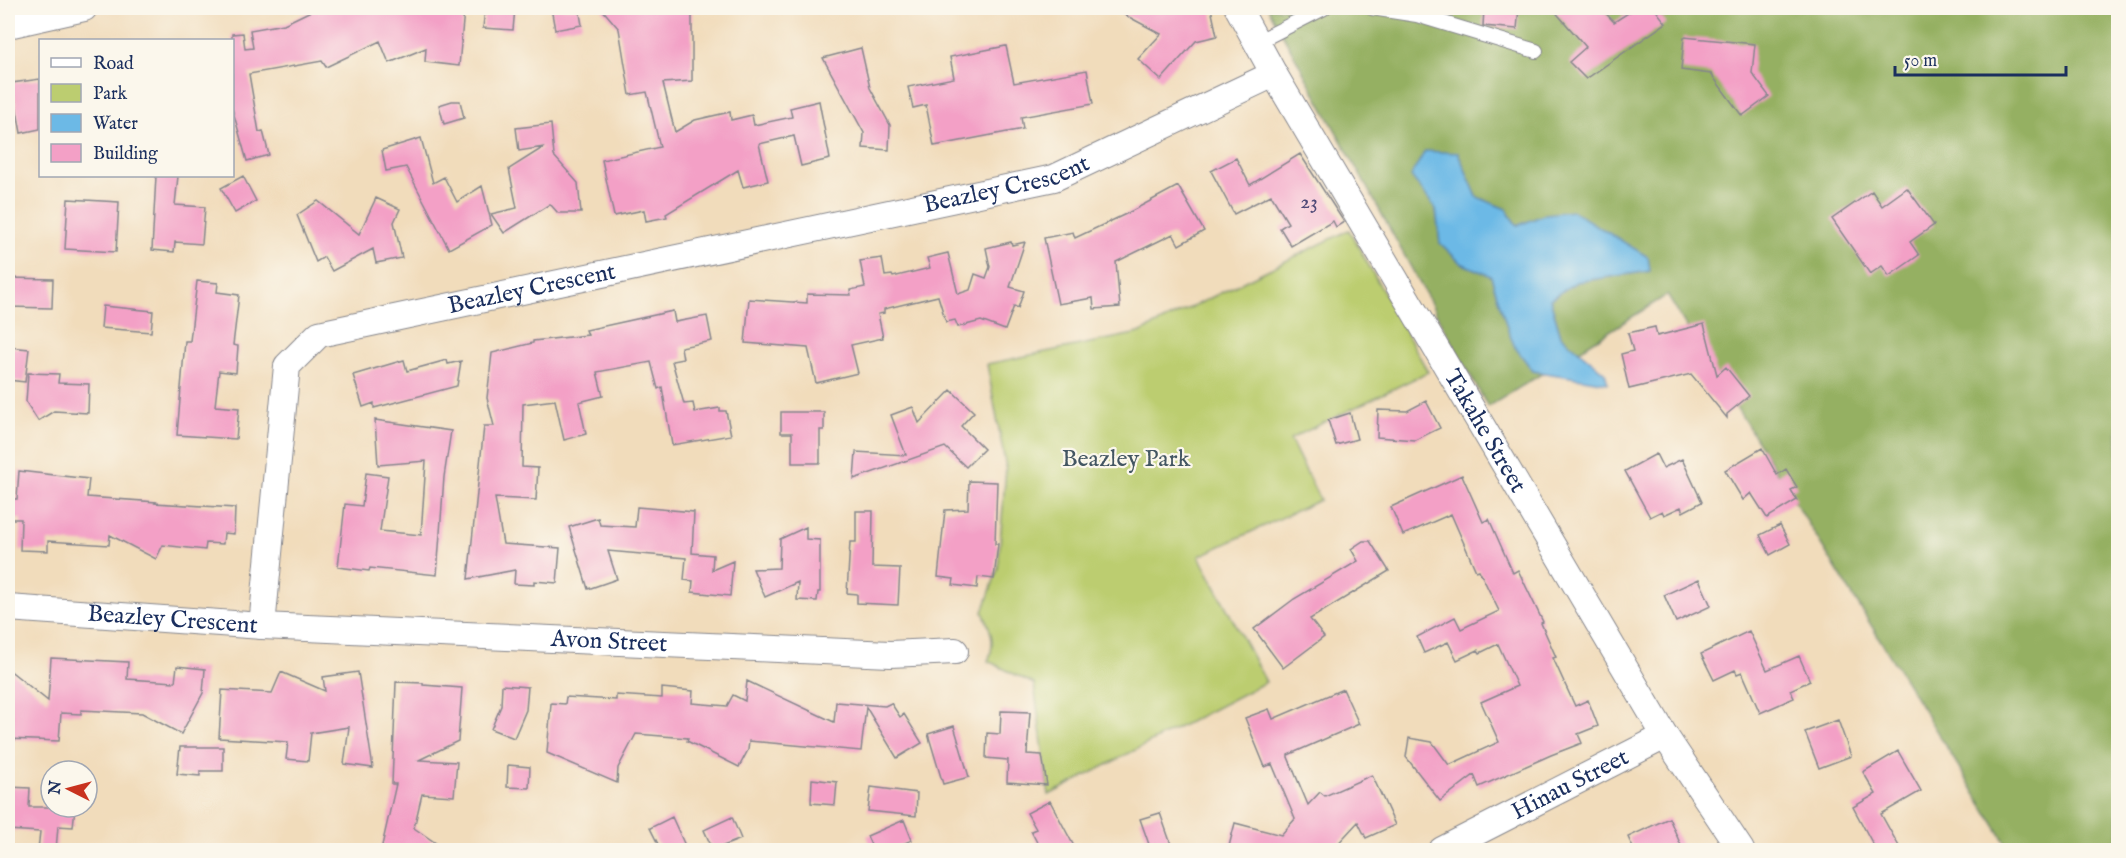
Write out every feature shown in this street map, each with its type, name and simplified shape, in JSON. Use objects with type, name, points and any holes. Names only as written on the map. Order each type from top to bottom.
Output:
[{"type":"street","points":[[8,25],[84,8]]},
{"type":"street","name":"Takahe Street","points":[[1238,8],[1665,736],[1741,850]]},
{"type":"street","name":"Beazley Crescent","points":[[8,608],[262,626],[286,366],[319,334],[1054,178],[1275,74]]},
{"type":"street","name":"Avon Street","points":[[262,626],[890,654],[955,651]]},
{"type":"street","name":"Hinau Street","points":[[1442,850],[1665,736]]},
{"type":"lane","points":[[1257,42],[1324,8]]},
{"type":"lane","points":[[1371,8],[1417,15],[1536,51]]},
{"type":"green space","points":[[1268,8],[2118,8],[2118,850],[2010,850],[1667,295],[1578,351],[1561,336],[1550,299],[1576,282],[1649,271],[1546,214],[1517,226],[1506,209],[1477,197],[1458,153],[1412,176],[1436,209],[1440,243],[1461,263],[1491,276],[1515,346],[1533,371],[1543,373],[1488,407]]},
{"type":"green space","name":"Beazley Park","points":[[1349,230],[1428,372],[1290,439],[1320,500],[1199,556],[1266,682],[1049,795],[1034,684],[988,661],[992,648],[991,636],[983,612],[998,568],[1006,468],[987,364],[1139,333]]},
{"type":"water","points":[[1425,151],[1458,153],[1477,197],[1506,209],[1517,226],[1546,214],[1573,211],[1648,257],[1650,271],[1576,282],[1550,299],[1561,336],[1605,373],[1608,383],[1533,371],[1515,347],[1491,276],[1461,263],[1440,243],[1436,209],[1411,176]]},
{"type":"building","points":[[317,8],[464,10],[459,66],[425,62],[426,48],[389,63],[380,41],[326,67],[322,61],[249,74],[259,132],[263,131],[269,155],[247,161],[234,115],[234,39],[232,39],[232,34],[243,33],[245,49],[253,48],[250,30],[284,24]]},
{"type":"building","points":[[485,8],[515,8],[513,30],[483,28]]},
{"type":"building","points":[[551,8],[579,8],[582,25],[555,30]]},
{"type":"building","points":[[601,8],[692,8],[692,81],[663,83],[675,132],[695,120],[730,112],[731,120],[752,115],[754,125],[792,117],[790,108],[819,101],[830,159],[801,166],[794,136],[759,144],[768,181],[743,187],[738,170],[666,214],[667,217],[646,221],[644,210],[614,216],[602,160],[660,147],[647,92],[630,95],[619,29]]},
{"type":"building","points":[[1112,8],[1211,8],[1217,36],[1196,41],[1161,80],[1138,59],[1161,34]]},
{"type":"building","points":[[1484,8],[1519,8],[1517,29],[1483,26]]},
{"type":"building","points":[[1552,8],[1601,8],[1614,22],[1636,8],[1654,8],[1666,23],[1586,79],[1569,62],[1586,47]]},
{"type":"building","points":[[1684,37],[1755,44],[1752,73],[1769,96],[1742,116],[1711,74],[1681,70]]},
{"type":"building","points":[[1006,46],[1014,83],[1087,70],[1093,104],[1021,117],[1023,129],[934,146],[926,105],[913,108],[908,87],[954,78],[950,57]]},
{"type":"building","points":[[861,48],[870,88],[890,125],[889,150],[863,148],[864,133],[823,58]]},
{"type":"building","points":[[39,79],[39,129],[21,133],[12,83]]},
{"type":"building","points":[[460,101],[464,118],[444,124],[439,105]]},
{"type":"building","points":[[551,124],[554,156],[578,183],[581,213],[558,213],[550,204],[504,233],[491,214],[517,208],[509,169],[544,147],[519,151],[516,128]]},
{"type":"building","points":[[421,138],[433,183],[444,177],[457,202],[482,186],[492,225],[449,249],[406,167],[386,171],[382,150]]},
{"type":"building","points":[[1300,154],[1344,222],[1336,227],[1333,221],[1291,246],[1280,228],[1288,223],[1271,195],[1234,214],[1211,171],[1236,158],[1250,185]]},
{"type":"building","points":[[243,176],[256,201],[235,213],[221,188]]},
{"type":"building","points":[[156,177],[178,177],[175,205],[205,207],[202,244],[175,242],[174,252],[152,250]]},
{"type":"building","points":[[1178,186],[1204,231],[1179,245],[1173,234],[1116,262],[1120,307],[1094,309],[1093,298],[1058,304],[1044,238],[1073,232],[1075,238]]},
{"type":"building","points":[[1907,188],[1934,225],[1910,242],[1919,255],[1889,276],[1882,266],[1870,274],[1832,219],[1872,191],[1882,206]]},
{"type":"building","points":[[376,198],[400,209],[394,222],[402,258],[376,263],[373,249],[332,271],[324,257],[316,262],[297,215],[318,201],[359,234]]},
{"type":"building","points":[[68,199],[119,202],[116,252],[65,249]]},
{"type":"building","points":[[1011,242],[1012,245],[1025,242],[1010,287],[1024,291],[1018,308],[1014,306],[1005,330],[981,321],[958,327],[955,320],[946,322],[938,296],[884,309],[884,313],[878,314],[883,338],[851,345],[858,373],[816,383],[808,348],[745,343],[749,299],[807,303],[807,294],[851,295],[850,290],[865,287],[860,261],[882,258],[885,276],[892,275],[893,277],[930,268],[927,258],[948,253],[958,294],[970,290],[975,274],[986,278],[990,267],[986,248]]},
{"type":"building","points":[[8,278],[53,279],[52,308],[8,307]]},
{"type":"building","points":[[197,281],[218,283],[217,292],[239,295],[233,345],[238,346],[236,373],[219,371],[215,406],[239,408],[236,439],[177,435],[185,341],[190,341]]},
{"type":"building","points":[[103,306],[153,311],[151,332],[101,328]]},
{"type":"building","points":[[673,311],[675,322],[707,316],[712,341],[681,347],[683,359],[672,361],[684,404],[693,403],[695,412],[720,408],[720,411],[726,411],[731,435],[672,445],[662,387],[658,389],[651,362],[597,372],[603,396],[579,402],[586,434],[564,440],[555,400],[523,404],[522,467],[538,468],[536,500],[495,498],[503,544],[560,548],[557,583],[534,581],[534,585],[514,584],[515,570],[468,579],[484,426],[494,426],[487,398],[492,353],[533,343],[533,341],[588,335],[586,330]]},
{"type":"building","points":[[1704,324],[1717,375],[1726,367],[1749,396],[1727,414],[1727,418],[1691,374],[1629,389],[1621,354],[1633,351],[1628,333],[1655,327],[1657,336]]},
{"type":"building","points":[[10,347],[29,349],[25,382],[8,380]]},
{"type":"building","points":[[404,360],[407,371],[447,360],[448,364],[461,361],[457,386],[374,408],[374,403],[363,407],[353,375]]},
{"type":"building","points":[[28,373],[59,374],[58,383],[89,384],[88,413],[54,411],[38,421],[26,402]]},
{"type":"building","points":[[951,390],[974,412],[961,426],[984,449],[966,467],[945,447],[854,479],[856,452],[906,455],[891,415],[913,407],[919,423]]},
{"type":"building","points":[[1426,401],[1440,428],[1415,440],[1377,437],[1378,410],[1407,411]]},
{"type":"building","points":[[781,412],[824,412],[824,430],[820,430],[820,463],[792,463],[792,433],[781,433]]},
{"type":"building","points":[[1350,413],[1357,439],[1336,445],[1328,420]]},
{"type":"building","points":[[375,420],[451,431],[444,477],[437,575],[338,567],[345,504],[362,506],[366,473],[388,476],[380,531],[421,535],[426,461],[378,465]]},
{"type":"building","points":[[1762,448],[1777,475],[1786,469],[1797,487],[1791,490],[1797,500],[1767,518],[1751,493],[1743,500],[1725,470]]},
{"type":"building","points":[[1656,454],[1663,468],[1682,459],[1702,502],[1683,512],[1681,507],[1664,515],[1662,511],[1650,517],[1625,471]]},
{"type":"building","points":[[19,471],[89,479],[87,497],[235,508],[234,534],[224,533],[223,544],[206,543],[205,550],[163,545],[156,559],[110,535],[109,545],[48,541],[48,551],[20,550],[21,519],[11,519],[12,499],[17,499]]},
{"type":"building","points":[[1462,475],[1483,522],[1489,519],[1513,573],[1518,570],[1543,622],[1541,623],[1556,657],[1553,658],[1575,706],[1588,700],[1598,726],[1578,734],[1582,743],[1479,787],[1474,775],[1440,801],[1406,757],[1409,738],[1432,742],[1449,765],[1499,742],[1481,702],[1517,686],[1498,644],[1480,653],[1478,650],[1457,660],[1448,642],[1424,653],[1417,637],[1455,617],[1461,629],[1499,611],[1479,570],[1476,571],[1451,514],[1403,535],[1391,507]]},
{"type":"building","points":[[969,481],[997,482],[995,544],[998,544],[994,579],[978,577],[977,588],[953,585],[954,579],[938,577],[945,510],[968,509]]},
{"type":"building","points":[[637,507],[694,512],[692,553],[713,555],[712,570],[733,561],[730,596],[692,592],[693,581],[684,580],[686,558],[608,551],[617,579],[588,589],[569,527],[598,518],[600,525],[635,527]]},
{"type":"building","points":[[856,511],[873,511],[872,567],[900,568],[898,605],[857,603],[857,594],[847,593],[850,542],[856,542]]},
{"type":"building","points":[[1780,525],[1790,544],[1770,555],[1760,535]]},
{"type":"building","points":[[806,527],[806,539],[820,540],[820,592],[818,592],[817,601],[797,600],[798,582],[765,597],[753,569],[779,568],[780,539]]},
{"type":"building","points":[[1363,541],[1370,541],[1389,571],[1310,619],[1324,637],[1283,668],[1254,629],[1294,599],[1358,561],[1351,549]]},
{"type":"building","points":[[1699,579],[1711,606],[1676,622],[1664,595]]},
{"type":"building","points":[[1749,631],[1767,670],[1799,656],[1810,681],[1790,690],[1794,698],[1760,713],[1742,672],[1737,674],[1735,670],[1714,680],[1701,654]]},
{"type":"building","points":[[51,658],[128,662],[127,679],[175,682],[177,666],[205,669],[203,693],[181,734],[142,713],[81,710],[81,714],[61,713],[59,741],[8,739],[8,669],[48,701]]},
{"type":"building","points":[[281,672],[325,691],[323,677],[358,672],[373,768],[344,764],[349,727],[311,733],[308,761],[286,759],[288,742],[219,738],[222,690],[272,693]]},
{"type":"building","points":[[747,681],[834,722],[836,702],[885,706],[891,703],[900,717],[904,714],[922,743],[897,758],[866,707],[861,751],[749,741],[748,750],[739,767],[687,741],[688,738],[636,734],[618,768],[617,783],[547,753],[551,703],[565,704],[566,697],[616,700],[616,695],[662,698],[662,688],[693,691],[692,703],[727,706],[733,695],[745,701]]},
{"type":"building","points":[[396,682],[462,688],[458,741],[419,760],[457,762],[454,796],[422,794],[414,828],[446,850],[381,850],[396,784],[392,784]]},
{"type":"building","points":[[502,685],[528,687],[526,710],[514,738],[491,729],[501,706]]},
{"type":"building","points":[[1343,689],[1359,724],[1288,755],[1288,757],[1308,805],[1320,792],[1325,796],[1372,775],[1395,825],[1366,838],[1358,822],[1332,850],[1228,850],[1235,823],[1281,835],[1295,819],[1272,764],[1265,767],[1245,718],[1269,709],[1273,719]]},
{"type":"building","points":[[1001,711],[1030,712],[1027,754],[1042,755],[1047,785],[1007,782],[1008,760],[986,758],[987,733],[1000,734]]},
{"type":"building","points":[[1838,720],[1851,756],[1819,768],[1805,732]]},
{"type":"building","points":[[954,726],[969,777],[943,784],[928,734]]},
{"type":"building","points":[[180,747],[223,747],[223,771],[200,771],[200,776],[177,774]]},
{"type":"building","points":[[1898,751],[1921,791],[1881,814],[1901,850],[1876,850],[1853,807],[1876,794],[1863,772]]},
{"type":"building","points":[[508,765],[530,767],[529,788],[507,787]]},
{"type":"building","points":[[812,779],[837,782],[835,805],[811,803]]},
{"type":"building","points":[[8,787],[30,788],[29,807],[39,807],[39,819],[74,819],[73,827],[58,826],[56,850],[38,850],[40,832],[8,830]]},
{"type":"building","points":[[871,787],[917,793],[916,816],[868,811]]},
{"type":"building","points":[[1050,801],[1076,850],[1041,850],[1031,831],[1036,829],[1027,813]]},
{"type":"building","points":[[1160,813],[1173,850],[1151,850],[1140,819]]},
{"type":"building","points":[[672,817],[687,850],[661,850],[650,828]]},
{"type":"building","points":[[732,817],[741,839],[713,850],[704,830]]},
{"type":"building","points":[[1669,818],[1683,850],[1634,850],[1628,837]]},
{"type":"building","points":[[904,820],[912,840],[889,850],[873,850],[867,836]]}]
